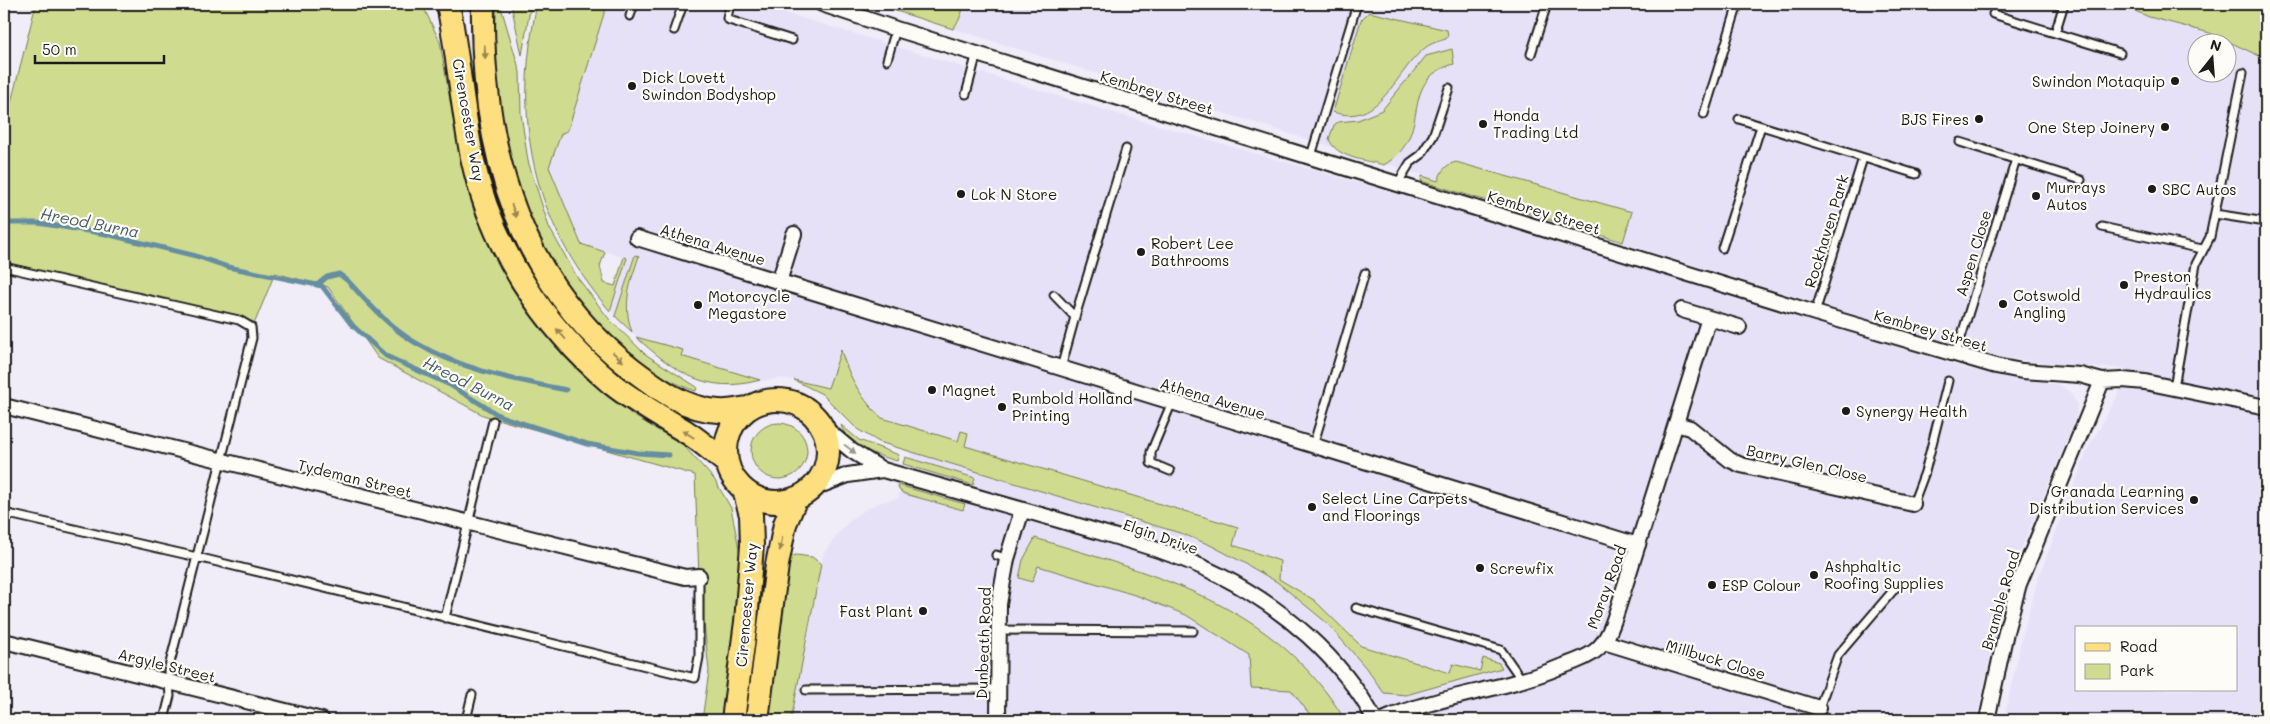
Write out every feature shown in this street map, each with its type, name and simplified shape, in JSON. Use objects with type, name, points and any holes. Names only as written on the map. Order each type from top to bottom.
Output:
[{"type":"main road","name":"Cirencester Way","points":[[448,4],[476,171],[489,213],[514,267],[530,294],[558,331],[601,374],[638,403],[693,436],[727,463]]},
{"type":"main road","name":"Cirencester Way","points":[[483,4],[488,97],[493,136],[500,166],[520,225],[550,279],[593,333],[623,362],[655,386],[689,405],[704,409],[719,411],[749,408]]},
{"type":"main road","points":[[767,400],[789,401],[805,408],[820,424],[827,440],[827,459],[820,477],[803,493],[779,502],[757,498],[744,490],[734,479],[727,463],[726,446],[729,431],[740,415],[749,408],[767,400]]},
{"type":"main road","name":"Cirencester Way","points":[[733,720],[746,622],[752,545],[751,515],[744,490]]},
{"type":"main road","name":"Cirencester Way","points":[[757,720],[777,565],[785,524],[803,493]]},
{"type":"street","name":"Kembrey Street","points":[[822,4],[896,29],[1815,313],[1956,354],[2022,371],[2080,376],[2102,382],[2123,380],[2174,387],[2266,407]]},
{"type":"street","name":"Athena Avenue","points":[[779,282],[794,234]]},
{"type":"street","name":"Athena Avenue","points":[[638,238],[1638,545]]},
{"type":"street","points":[[1682,310],[1738,327]]},
{"type":"street","name":"Moray Road","points":[[1383,720],[1419,708],[1539,676],[1582,658],[1604,642],[1612,626],[1709,318]]},
{"type":"street","name":"Bramble Road","points":[[1987,720],[2006,632],[2019,584],[2102,382]]},
{"type":"street","name":"Tydeman Street","points":[[4,406],[685,577],[699,576]]},
{"type":"street","name":"Elgin Drive","points":[[820,424],[852,451],[883,470],[1188,561],[1219,574],[1290,620],[1324,651],[1368,708],[1375,720]]},
{"type":"street","name":"Barry Glen Close","points":[[1676,424],[1690,428],[1730,460],[1741,465],[1913,504]]},
{"type":"street","name":"Elgin Drive","points":[[803,493],[848,475],[883,470]]},
{"type":"street","name":"Dunbeath Road","points":[[998,720],[998,630],[1002,557],[1022,510]]},
{"type":"street","name":"Argyle Street","points":[[4,641],[321,720]]},
{"type":"street","name":"Millbuck Close","points":[[1604,642],[1820,708]]},
{"type":"lane","points":[[630,16],[634,4]]},
{"type":"lane","points":[[674,30],[682,4]]},
{"type":"lane","points":[[730,4],[727,15],[729,20],[792,40]]},
{"type":"lane","points":[[1311,156],[1357,4]]},
{"type":"lane","points":[[1531,54],[1547,4]]},
{"type":"lane","points":[[1704,114],[1738,4]]},
{"type":"lane","points":[[2055,33],[2064,4]]},
{"type":"lane","points":[[1993,14],[2120,53]]},
{"type":"lane","points":[[886,60],[896,29]]},
{"type":"lane","points":[[966,94],[977,54]]},
{"type":"lane","points":[[2174,387],[2196,264],[2202,249],[2210,237],[2243,73]]},
{"type":"lane","points":[[1398,183],[1410,163],[1420,155],[1433,136],[1449,88]]},
{"type":"lane","name":"Rockhaven Park","points":[[1739,119],[1916,174]]},
{"type":"lane","points":[[1722,248],[1761,126]]},
{"type":"lane","points":[[1960,142],[2081,180]]},
{"type":"lane","points":[[1061,368],[1126,149]]},
{"type":"lane","name":"Rockhaven Park","points":[[1815,313],[1863,158]]},
{"type":"lane","name":"Aspen Close","points":[[1956,354],[2016,159]]},
{"type":"lane","points":[[2214,214],[2266,222]]},
{"type":"lane","points":[[2102,227],[2202,249]]},
{"type":"lane","points":[[4,267],[239,320],[251,327],[252,338],[168,671],[170,696],[164,720]]},
{"type":"lane","points":[[1313,446],[1365,274]]},
{"type":"lane","points":[[1054,295],[1075,317]]},
{"type":"lane","points":[[1913,504],[1925,472],[1948,381]]},
{"type":"lane","points":[[1170,471],[1151,463],[1151,452],[1172,402]]},
{"type":"lane","points":[[445,618],[494,421]]},
{"type":"lane","points":[[4,513],[197,557],[695,678],[699,657],[699,576]]},
{"type":"lane","points":[[1820,708],[1838,655],[1897,586]]},
{"type":"lane","points":[[1356,608],[1501,650],[1522,681]]},
{"type":"lane","points":[[998,630],[1193,631]]},
{"type":"lane","points":[[806,690],[997,689]]},
{"type":"lane","points":[[466,720],[472,695]]},
{"type":"shaded area","points":[[607,4],[756,4],[1101,109],[1380,189],[1789,311],[1964,368],[2059,385],[2070,392],[2077,405],[2076,418],[2007,582],[1976,720],[791,720],[823,554],[840,531],[856,515],[878,503],[898,498],[911,453],[879,442],[860,429],[822,394],[794,380],[781,378],[730,386],[698,380],[651,350],[610,311],[626,258],[581,244],[549,167],[561,134],[568,130]]},
{"type":"shaded area","points":[[874,4],[2135,4],[2135,11],[2149,17],[2206,32],[2188,32],[2188,82],[2238,82],[2238,45],[2255,53],[2266,59],[2266,720],[2004,720],[2021,641],[2038,579],[2088,449],[2119,393],[2124,368],[2083,367],[1998,357],[1946,343],[1421,181],[1422,175]]},
{"type":"green space","points":[[36,4],[422,4],[440,42],[457,141],[474,212],[511,287],[559,350],[631,414],[683,445],[714,479],[731,508],[740,554],[737,599],[721,720],[702,720],[709,671],[699,576],[695,475],[483,415],[378,358],[328,287],[275,273],[255,322],[4,262],[4,130]]},
{"type":"green space","points":[[497,4],[500,4],[520,72],[521,114],[528,161],[549,227],[577,277],[609,319],[645,354],[697,387],[696,391],[670,380],[646,366],[613,338],[574,293],[532,226],[513,173],[501,117],[495,60]]},
{"type":"green space","points":[[511,4],[531,4],[522,55]]},
{"type":"green space","points":[[537,4],[607,4],[568,130],[561,134],[549,167],[581,244],[605,252],[600,266],[604,283],[615,286],[624,257],[627,258],[610,311],[583,276],[562,241],[546,204],[534,167],[528,128],[527,88],[530,47]]},
{"type":"green space","points":[[874,4],[965,4],[959,20],[953,29]]},
{"type":"green space","points":[[2135,4],[2266,4],[2266,59],[2238,46],[2238,32],[2206,32],[2149,17],[2135,11]]},
{"type":"green space","points":[[1369,12],[1447,30],[1448,35],[1446,39],[1427,46],[1414,58],[1386,95],[1375,105],[1363,112],[1350,115],[1333,112],[1361,20]]},
{"type":"green space","points":[[1452,49],[1454,64],[1436,72],[1425,83],[1420,95],[1409,139],[1400,152],[1384,165],[1344,154],[1333,145],[1329,139],[1334,125],[1338,122],[1358,120],[1382,110],[1426,56]]},
{"type":"green space","points":[[1456,162],[1632,212],[1623,242],[1421,181],[1422,176],[1438,181],[1444,168]]},
{"type":"green space","points":[[635,255],[639,256],[630,285],[627,303],[632,332],[615,316]]},
{"type":"green space","points":[[636,337],[683,350],[681,356],[760,380],[723,385],[692,377],[664,361]]},
{"type":"green space","points":[[841,350],[848,369],[862,396],[882,418],[958,441],[961,431],[968,433],[965,446],[1238,527],[1233,545],[1280,561],[1279,579],[1314,600],[1361,646],[1450,673],[1453,664],[1480,671],[1483,658],[1499,663],[1502,668],[1406,695],[1384,693],[1366,668],[1327,623],[1277,582],[1210,545],[1183,534],[879,442],[857,429],[822,394],[794,380],[828,388]]},
{"type":"green space","points":[[779,423],[790,425],[799,431],[805,440],[807,451],[805,462],[799,471],[790,477],[779,479],[768,477],[759,471],[753,462],[751,451],[753,440],[759,431],[768,425]]},
{"type":"green space","points":[[841,425],[859,440],[899,455],[897,461],[872,453],[857,445],[845,433]]},
{"type":"green space","points":[[905,457],[975,478],[973,485],[903,464]]},
{"type":"green space","points":[[898,485],[965,504],[963,510],[905,494],[899,490]]},
{"type":"green space","points":[[1035,538],[1168,581],[1209,599],[1248,621],[1284,648],[1317,680],[1345,720],[1314,720],[1291,690],[1251,688],[1249,655],[1186,615],[1138,596],[1038,566],[1032,582],[1019,578],[1023,560]]},
{"type":"green space","points":[[796,555],[812,557],[821,564],[791,720],[767,720],[786,571],[790,557]]},
{"type":"waterway","name":"Hreod Burna","points":[[4,223],[38,223],[106,234],[196,256],[228,267],[322,286],[351,324],[386,356],[450,385],[500,416],[587,444],[638,453],[669,455]]},
{"type":"waterway","name":"Hreod Burna","points":[[317,285],[327,277],[339,274],[397,330],[433,352],[489,373],[566,390]]},
{"type":"place","name":"Swindon Motaquip","points":[[2175,81]]},
{"type":"place","name":"Dick Lovett Swindon Bodyshop","points":[[632,86]]},
{"type":"place","name":"BJS Fires","points":[[1979,119]]},
{"type":"place","name":"Honda Trading Ltd","points":[[1483,124]]},
{"type":"place","name":"One Step Joinery","points":[[2165,127]]},
{"type":"place","name":"SBC Autos","points":[[2152,189]]},
{"type":"place","name":"Lok N Store","points":[[961,194]]},
{"type":"place","name":"Murrays Autos","points":[[2036,196]]},
{"type":"place","name":"Robert Lee Bathrooms","points":[[1141,252]]},
{"type":"place","name":"Preston Hydraulics","points":[[2124,285]]},
{"type":"place","name":"Cotswold Angling","points":[[2003,304]]},
{"type":"place","name":"Motorcycle Megastore","points":[[698,305]]},
{"type":"place","name":"Magnet","points":[[932,390]]},
{"type":"place","name":"Rumbold Holland Printing","points":[[1002,407]]},
{"type":"place","name":"Synergy Health","points":[[1846,411]]},
{"type":"place","name":"Granada Learning Distribution Services","points":[[2194,500]]},
{"type":"place","name":"Select Line Carpets and Floorings","points":[[1312,507]]},
{"type":"place","name":"Screwfix","points":[[1480,568]]},
{"type":"place","name":"Ashphaltic Roofing Supplies","points":[[1814,575]]},
{"type":"place","name":"ESP Colour","points":[[1712,585]]},
{"type":"place","name":"Fast Plant","points":[[923,611]]}]
